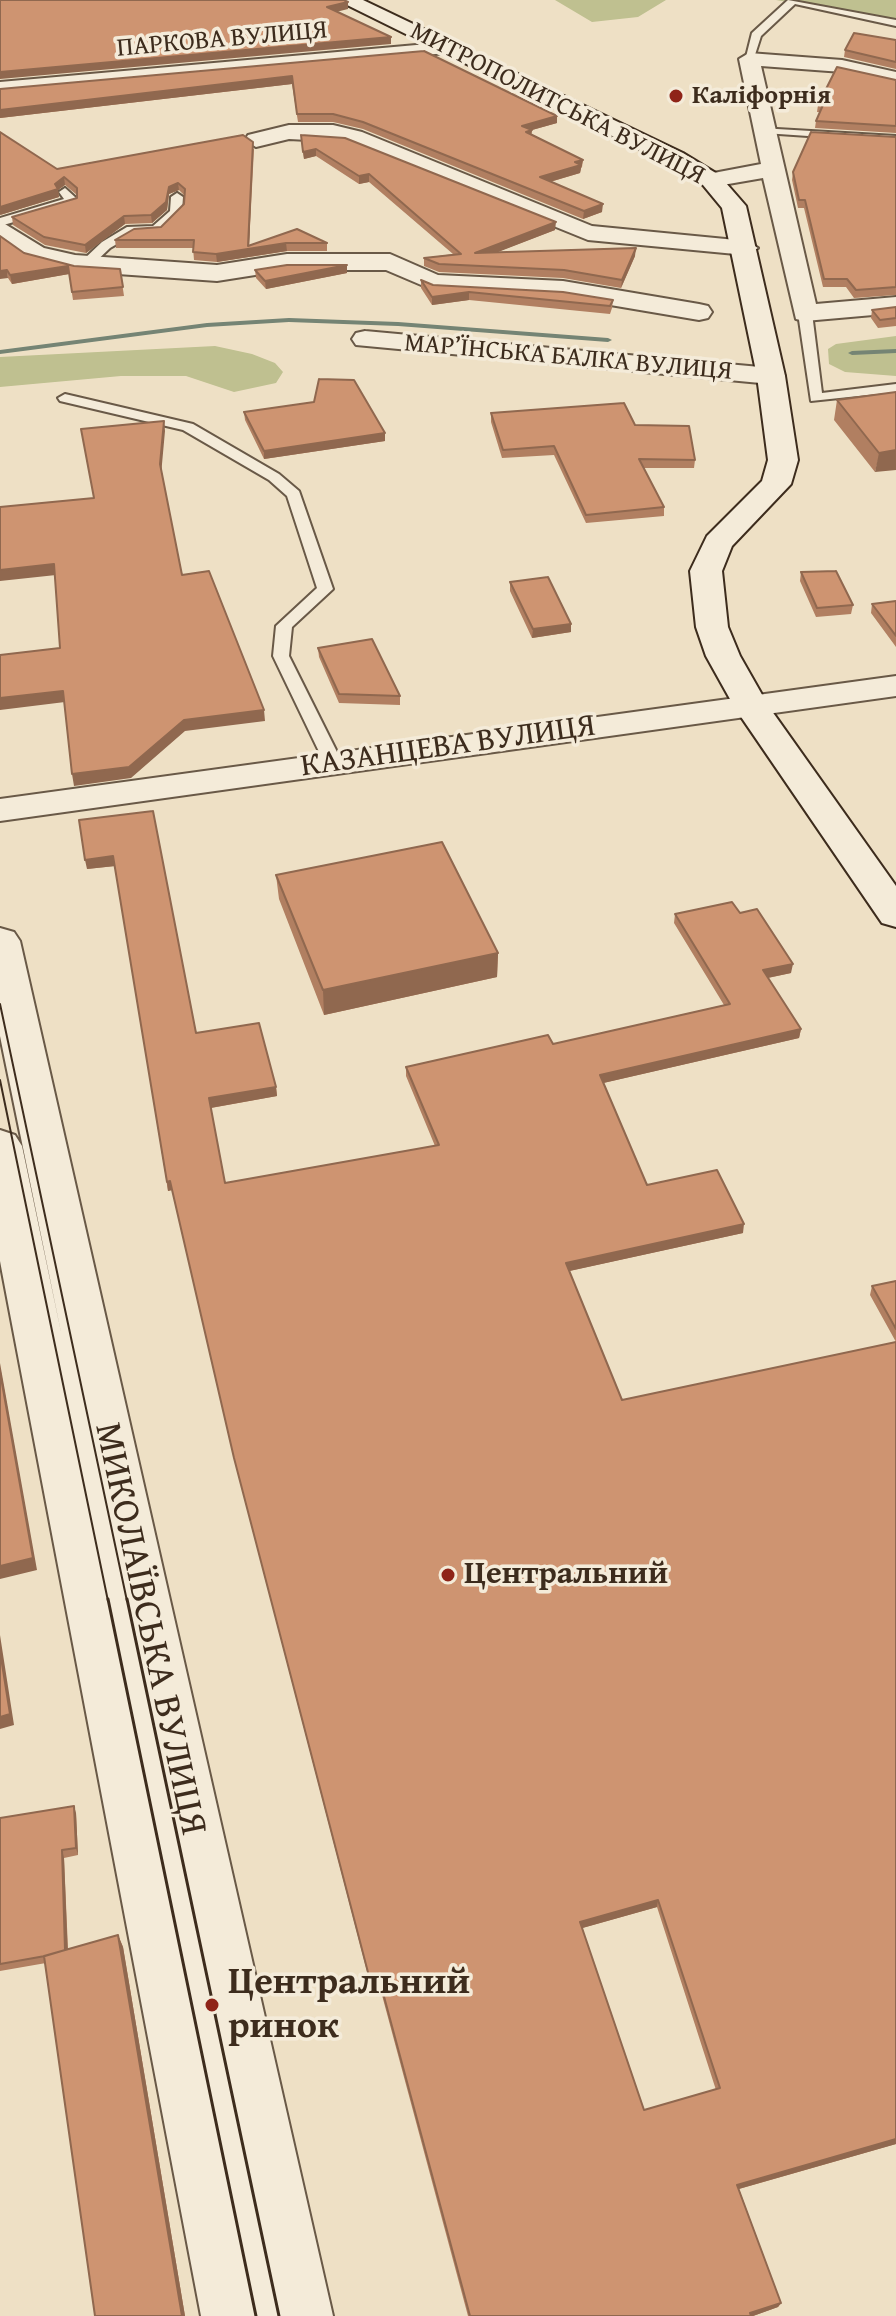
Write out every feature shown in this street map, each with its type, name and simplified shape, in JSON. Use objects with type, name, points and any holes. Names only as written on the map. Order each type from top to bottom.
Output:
[{"type":"street","name":"МИТРОПОЛИТСЬКА ВУЛИЦЯ","points":[[347,0],[675,158],[711,180],[734,206],[746,248],[771,376],[783,460],[776,484],[718,543],[706,571],[712,627],[723,656],[752,708],[896,914]]},
{"type":"street","name":"ПАРКОВА ВУЛИЦЯ","points":[[0,88],[450,48]]},
{"type":"street","points":[[896,78],[842,66],[749,59],[805,313],[896,305]]},
{"type":"street","points":[[256,140],[289,132],[333,132],[354,137],[560,225],[588,233],[746,248]]},
{"type":"street","points":[[711,180],[773,169]]},
{"type":"street","points":[[0,228],[35,253],[86,264],[217,273],[287,262],[390,262],[433,282],[563,289],[699,312]]},
{"type":"street","points":[[686,243],[709,371]]},
{"type":"street","name":"МАР’ЇНСЬКА БАЛКА ВУЛИЦЯ","points":[[365,339],[771,376]]},
{"type":"street","name":"КАЗАНЦЕВА ВУЛИЦЯ","points":[[0,810],[896,686]]},
{"type":"street","name":"МИКОЛАЇВСЬКА ВУЛИЦЯ","points":[[0,941],[299,2316]]},
{"type":"street","name":"МИКОЛАЇВСЬКА ВУЛИЦЯ","points":[[0,1146],[235,2316]]},
{"type":"lane","points":[[749,59],[756,35],[794,0],[896,23]]},
{"type":"lane","points":[[764,130],[896,139]]},
{"type":"lane","points":[[0,222],[72,201],[65,192]]},
{"type":"lane","points":[[86,264],[106,245],[131,230],[156,230],[176,212],[177,197]]},
{"type":"lane","points":[[805,313],[816,398],[896,388]]},
{"type":"lane","points":[[65,398],[188,427],[274,477],[294,494],[325,589],[284,626],[281,656],[333,762]]},
{"type":"green space","points":[[555,0],[666,0],[638,17],[592,22]]},
{"type":"green space","points":[[776,0],[896,0],[896,27],[833,10]]},
{"type":"green space","points":[[896,336],[896,376],[845,372],[829,364],[828,349],[836,344]]},
{"type":"green space","points":[[215,346],[252,354],[275,363],[283,372],[276,383],[234,392],[186,376],[121,376],[0,387],[0,357]]},
{"type":"building","points":[[0,0],[344,0],[348,2],[327,7],[391,37],[0,72]]},
{"type":"building","points":[[854,33],[896,40],[896,62],[845,50]]},
{"type":"building","points":[[424,51],[557,116],[522,126],[532,130],[526,132],[583,160],[575,162],[581,165],[540,177],[603,204],[584,211],[363,122],[333,114],[297,114],[292,76],[0,110],[0,89]]},
{"type":"building","points":[[837,67],[896,80],[896,126],[816,121],[823,105],[818,105]]},
{"type":"building","points":[[0,132],[57,169],[243,135],[253,142],[248,246],[297,229],[327,243],[286,243],[216,254],[193,252],[194,240],[115,240],[134,229],[161,227],[184,204],[185,189],[178,183],[169,187],[166,202],[151,215],[124,216],[85,245],[44,237],[12,217],[77,198],[77,188],[64,177],[55,184],[58,189],[0,207]]},
{"type":"building","points":[[811,132],[896,137],[896,287],[856,290],[847,279],[824,279],[805,200],[799,200],[793,172]]},
{"type":"building","points":[[301,135],[345,138],[556,222],[475,253],[636,248],[622,280],[564,270],[439,264],[424,258],[461,254],[369,174],[359,176],[316,149],[303,152]]},
{"type":"building","points":[[0,236],[24,253],[74,266],[120,269],[123,287],[72,292],[68,266],[10,275],[7,270],[0,271]]},
{"type":"building","points":[[287,265],[347,265],[265,281],[255,270]]},
{"type":"building","points":[[421,280],[433,285],[563,292],[613,300],[610,306],[469,292],[432,297]]},
{"type":"building","points":[[896,307],[896,318],[880,320],[872,310]]},
{"type":"building","points":[[319,379],[354,380],[385,433],[264,451],[244,412],[314,402]]},
{"type":"building","points":[[896,392],[896,450],[879,453],[837,400]]},
{"type":"building","points":[[624,403],[635,425],[689,426],[695,460],[639,459],[664,507],[586,515],[554,446],[503,450],[491,413]]},
{"type":"building","points":[[164,421],[160,464],[182,575],[209,571],[264,710],[184,720],[129,767],[72,774],[63,691],[0,698],[0,655],[60,648],[54,564],[0,570],[0,507],[94,498],[81,429]]},
{"type":"building","points":[[836,571],[853,605],[817,608],[801,572]]},
{"type":"building","points":[[548,577],[571,624],[533,629],[510,582]]},
{"type":"building","points":[[896,601],[896,636],[872,604]]},
{"type":"building","points":[[372,639],[400,696],[339,694],[318,648]]},
{"type":"building","points":[[153,811],[196,1033],[259,1023],[276,1087],[209,1098],[225,1183],[439,1145],[406,1067],[548,1035],[553,1044],[730,1004],[675,914],[732,902],[740,913],[757,909],[793,964],[763,970],[801,1029],[600,1075],[647,1185],[717,1170],[744,1224],[566,1263],[622,1400],[896,1342],[896,2139],[737,2185],[781,2303],[750,2313],[751,2316],[470,2316],[379,1978],[370,1980],[234,1458],[170,1181],[167,1182],[113,856],[85,860],[79,820]],"holes":[[[658,1900],[720,2088],[644,2110],[580,1922]]]},
{"type":"building","points":[[442,842],[498,953],[323,990],[276,875]]},
{"type":"building","points":[[896,1281],[896,1329],[872,1286]]},
{"type":"building","points":[[0,1372],[33,1558],[0,1566]]},
{"type":"building","points":[[0,1651],[10,1714],[0,1717]]},
{"type":"building","points":[[74,1806],[76,1848],[62,1850],[65,1950],[0,1964],[0,1818]]},
{"type":"building","points":[[118,1935],[182,2316],[95,2316],[44,1956]]},
{"type":"waterway","points":[[0,352],[207,325],[289,320],[398,324],[608,340]]},
{"type":"waterway","points":[[852,353],[896,351]]},
{"type":"tram line","points":[[0,1004],[127,1601]]},
{"type":"tram line","points":[[0,1080],[108,1601]]},
{"type":"tram line","points":[[108,1599],[256,2316]]},
{"type":"tram line","points":[[127,1599],[279,2316]]},
{"type":"place","name":"Каліфорнія","points":[[676,96]]},
{"type":"place","name":"Центральний","points":[[448,1575]]},
{"type":"place","name":"Центральний ринок","points":[[212,2005]]}]
